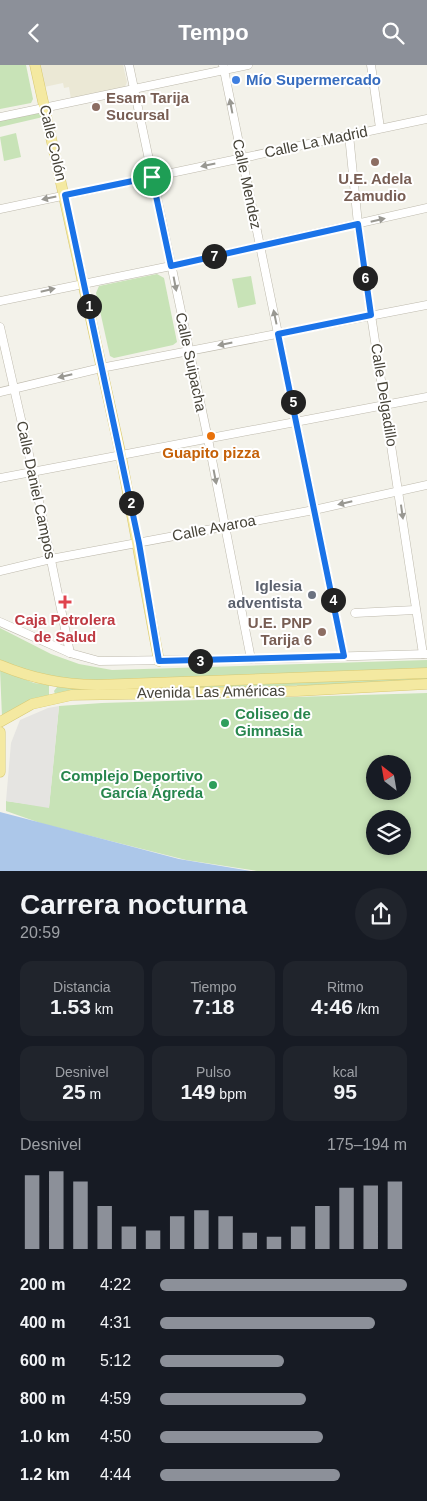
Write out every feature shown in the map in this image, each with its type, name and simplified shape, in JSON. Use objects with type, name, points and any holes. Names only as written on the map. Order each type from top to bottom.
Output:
[{"type":"main road","name":"Calle Colón","points":[[35,65],[85,282],[101,368],[139,543],[159,661]]},
{"type":"main road","name":"Avenida Las Américas","points":[[0,665],[27,676],[55,683],[97,685],[427,673]]},
{"type":"main road","points":[[54,698],[51,690],[55,683]]},
{"type":"main road","name":"Avenida Las Américas","points":[[0,722],[32,704],[54,698],[100,693],[297,691],[427,684]]},
{"type":"main road","points":[[0,732],[0,772]]},
{"type":"street","name":"Calle Suipacha","points":[[129,65],[208,439],[251,659]]},
{"type":"street","points":[[0,117],[224,68],[248,65]]},
{"type":"street","points":[[371,65],[380,128]]},
{"type":"street","name":"Calle Mendez","points":[[224,68],[344,656]]},
{"type":"street","name":"Calle La Madrid","points":[[0,209],[427,119]]},
{"type":"street","name":"Calle Delgadillo","points":[[349,135],[358,224],[371,315],[399,490],[415,610],[425,654]]},
{"type":"street","points":[[0,301],[85,282],[171,266],[427,208]]},
{"type":"street","points":[[0,391],[101,368],[427,305]]},
{"type":"street","name":"Calle Daniel Campos","points":[[0,327],[33,472],[70,653]]},
{"type":"street","points":[[0,479],[427,397]]},
{"type":"street","name":"Calle Avaroa","points":[[0,571],[50,559],[314,510],[427,485]]},
{"type":"street","points":[[355,613],[415,610]]},
{"type":"street","name":"Avenida Las Américas","points":[[0,622],[70,653],[99,661],[425,654]]},
{"type":"shaded area","points":[[39,65],[123,65],[127,82],[125,87],[71,99],[69,87],[64,88],[63,83],[44,87]]},
{"type":"shaded area","points":[[59,706],[49,808],[6,801],[11,743],[20,720],[48,708]]},
{"type":"green space","points":[[0,65],[26,65],[33,99],[31,103],[0,109]]},
{"type":"green space","points":[[40,112],[43,117],[0,127],[0,121]]},
{"type":"green space","points":[[16,133],[21,157],[4,161],[0,137]]},
{"type":"green space","points":[[157,274],[164,278],[177,342],[173,345],[114,358],[110,356],[96,293],[99,286]]},
{"type":"green space","points":[[251,276],[256,304],[238,308],[232,279]]},
{"type":"green space","points":[[0,628],[51,654],[79,664],[112,670],[427,660],[427,670],[104,682],[46,678],[0,662]]},
{"type":"green space","points":[[0,669],[34,683],[49,685],[49,695],[2,717]]},
{"type":"green space","points":[[427,677],[427,681],[55,694],[54,691],[57,687],[82,688]]},
{"type":"green space","name":"Complejo Deportivo García Ágreda","points":[[427,693],[427,871],[257,871],[186,860],[43,824],[6,811],[6,801],[49,807],[59,706]]},
{"type":"water","points":[[0,812],[179,859],[251,871],[0,871]]},
{"type":"place","name":"Mío Supermercado","points":[[236,80]]},
{"type":"place","name":"Esam Tarija Sucursal","points":[[96,107]]},
{"type":"place","name":"U.E. Adela Zamudio","points":[[375,162]]},
{"type":"place","name":"Guapito pizza","points":[[211,436]]},
{"type":"place","name":"Iglesia adventista","points":[[312,595]]},
{"type":"place","name":"Caja Petrolera de Salud","points":[[65,602]]},
{"type":"place","name":"U.E. PNP Tarija 6","points":[[322,632]]},
{"type":"place","name":"Coliseo de Gimnasia","points":[[225,723]]},
{"type":"place","name":"Complejo Deportivo García Ágreda","points":[[213,785]]},
{"type":"route","points":[[152,177],[171,266],[358,224],[371,315],[278,334],[344,656],[159,661],[139,543],[65,195],[152,177]]}]
